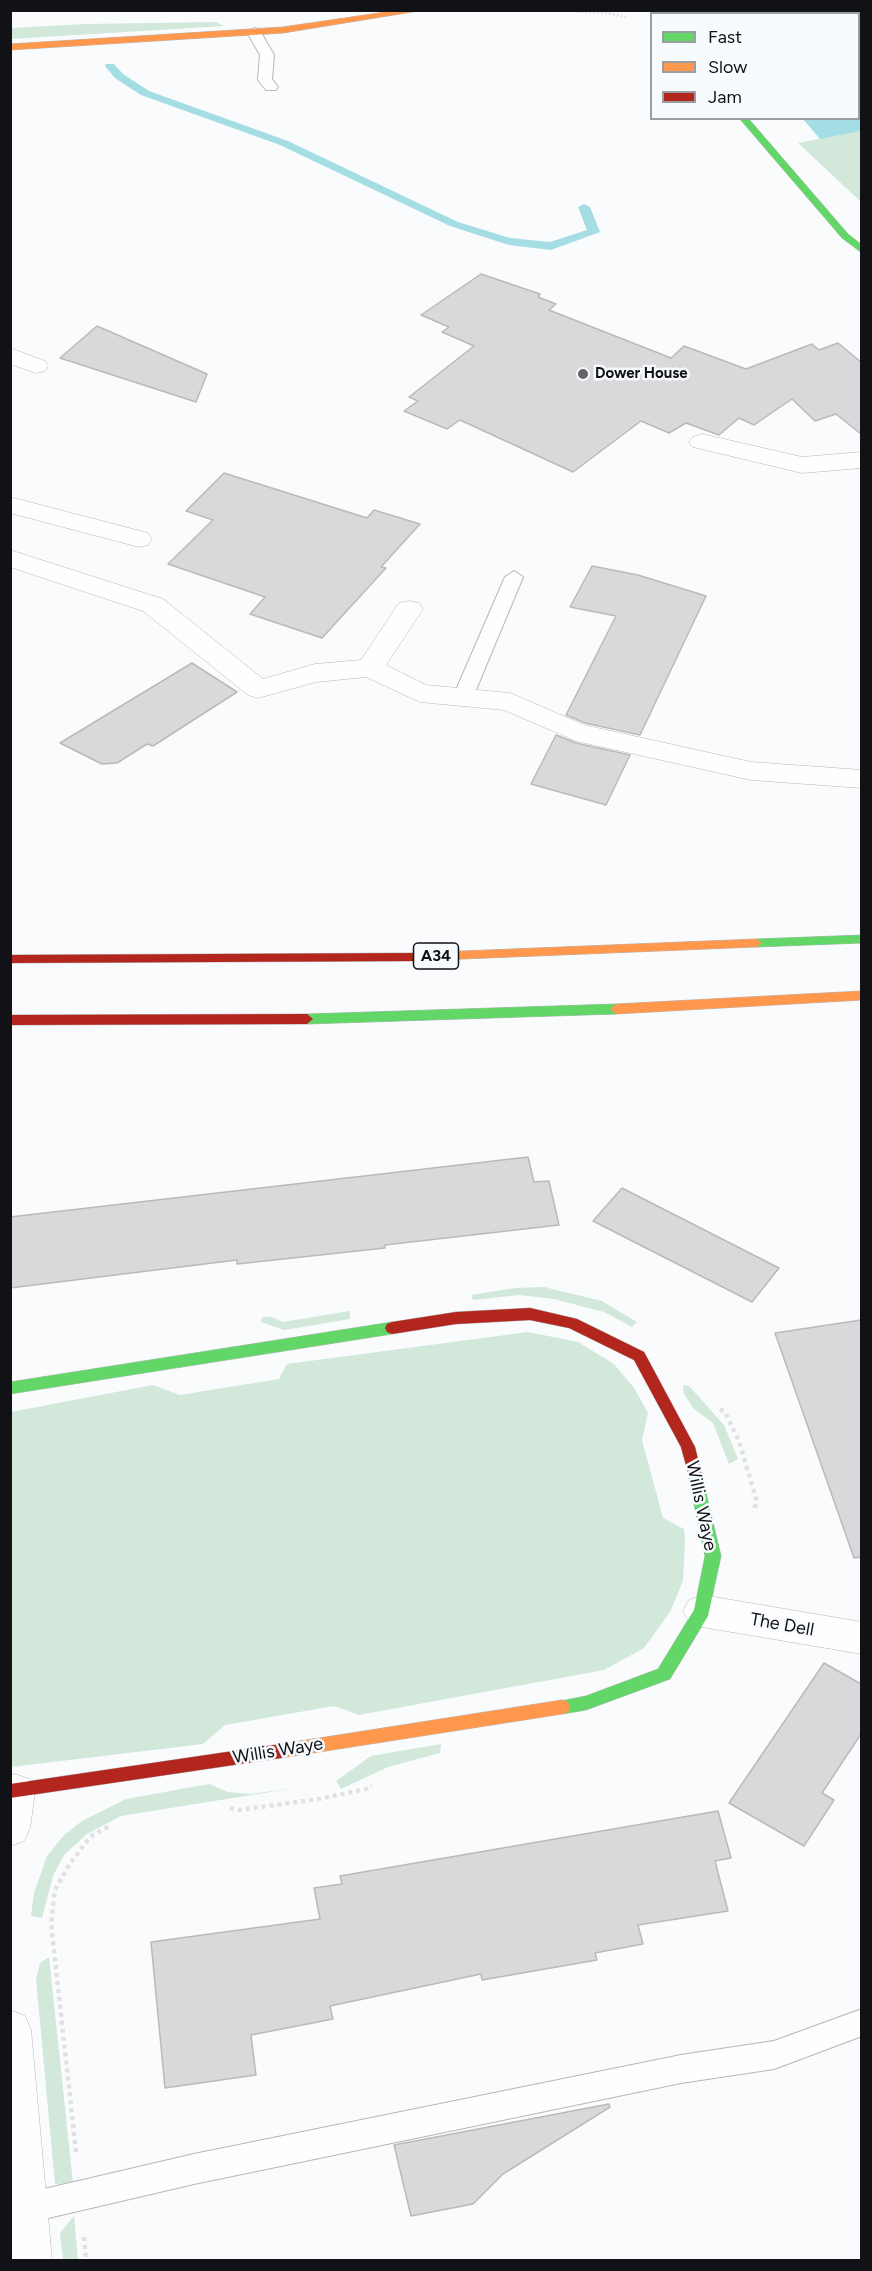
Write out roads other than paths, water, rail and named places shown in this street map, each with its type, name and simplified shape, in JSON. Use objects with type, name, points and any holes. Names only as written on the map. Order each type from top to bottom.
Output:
[{"type":"main road","points":[[10,47],[254,32],[420,10]]},
{"type":"main road","points":[[744,120],[845,236],[861,250]]},
{"type":"main road","name":"A34","points":[[10,959],[351,959],[861,939]]},
{"type":"main road","points":[[10,1020],[329,1019],[681,1007],[861,995]]},
{"type":"main road","name":"Willis Waye","points":[[10,1388],[456,1318],[530,1314],[572,1323],[639,1356],[688,1447],[713,1556],[702,1611],[664,1674],[586,1703],[12,1804]]},
{"type":"street","points":[[10,355],[36,366]]},
{"type":"street","points":[[702,442],[802,465],[861,460]]},
{"type":"street","points":[[10,505],[139,539]]},
{"type":"street","points":[[10,558],[153,605],[258,689],[315,673],[370,668],[420,693],[510,702],[576,732],[751,771],[861,779]]},
{"type":"street","points":[[370,668],[409,609]]},
{"type":"street","name":"The Dell","points":[[702,1611],[861,1638]]},
{"type":"street","points":[[10,2030],[15,2112],[27,2208],[30,2260]]},
{"type":"lane","points":[[254,32],[267,55],[265,80],[271,87]]},
{"type":"lane","points":[[463,697],[514,577]]},
{"type":"lane","points":[[27,2208],[194,2169],[681,2069],[774,2055],[861,2022]]},
{"type":"water","points":[[861,11],[861,131],[820,139],[804,120],[860,120],[860,12],[716,12]]},
{"type":"waterway","points":[[110,66],[119,76],[145,93],[284,143],[454,224],[509,241],[551,246],[594,232],[584,207]]},
{"type":"place","name":"Dower House","points":[[583,374]]}]
